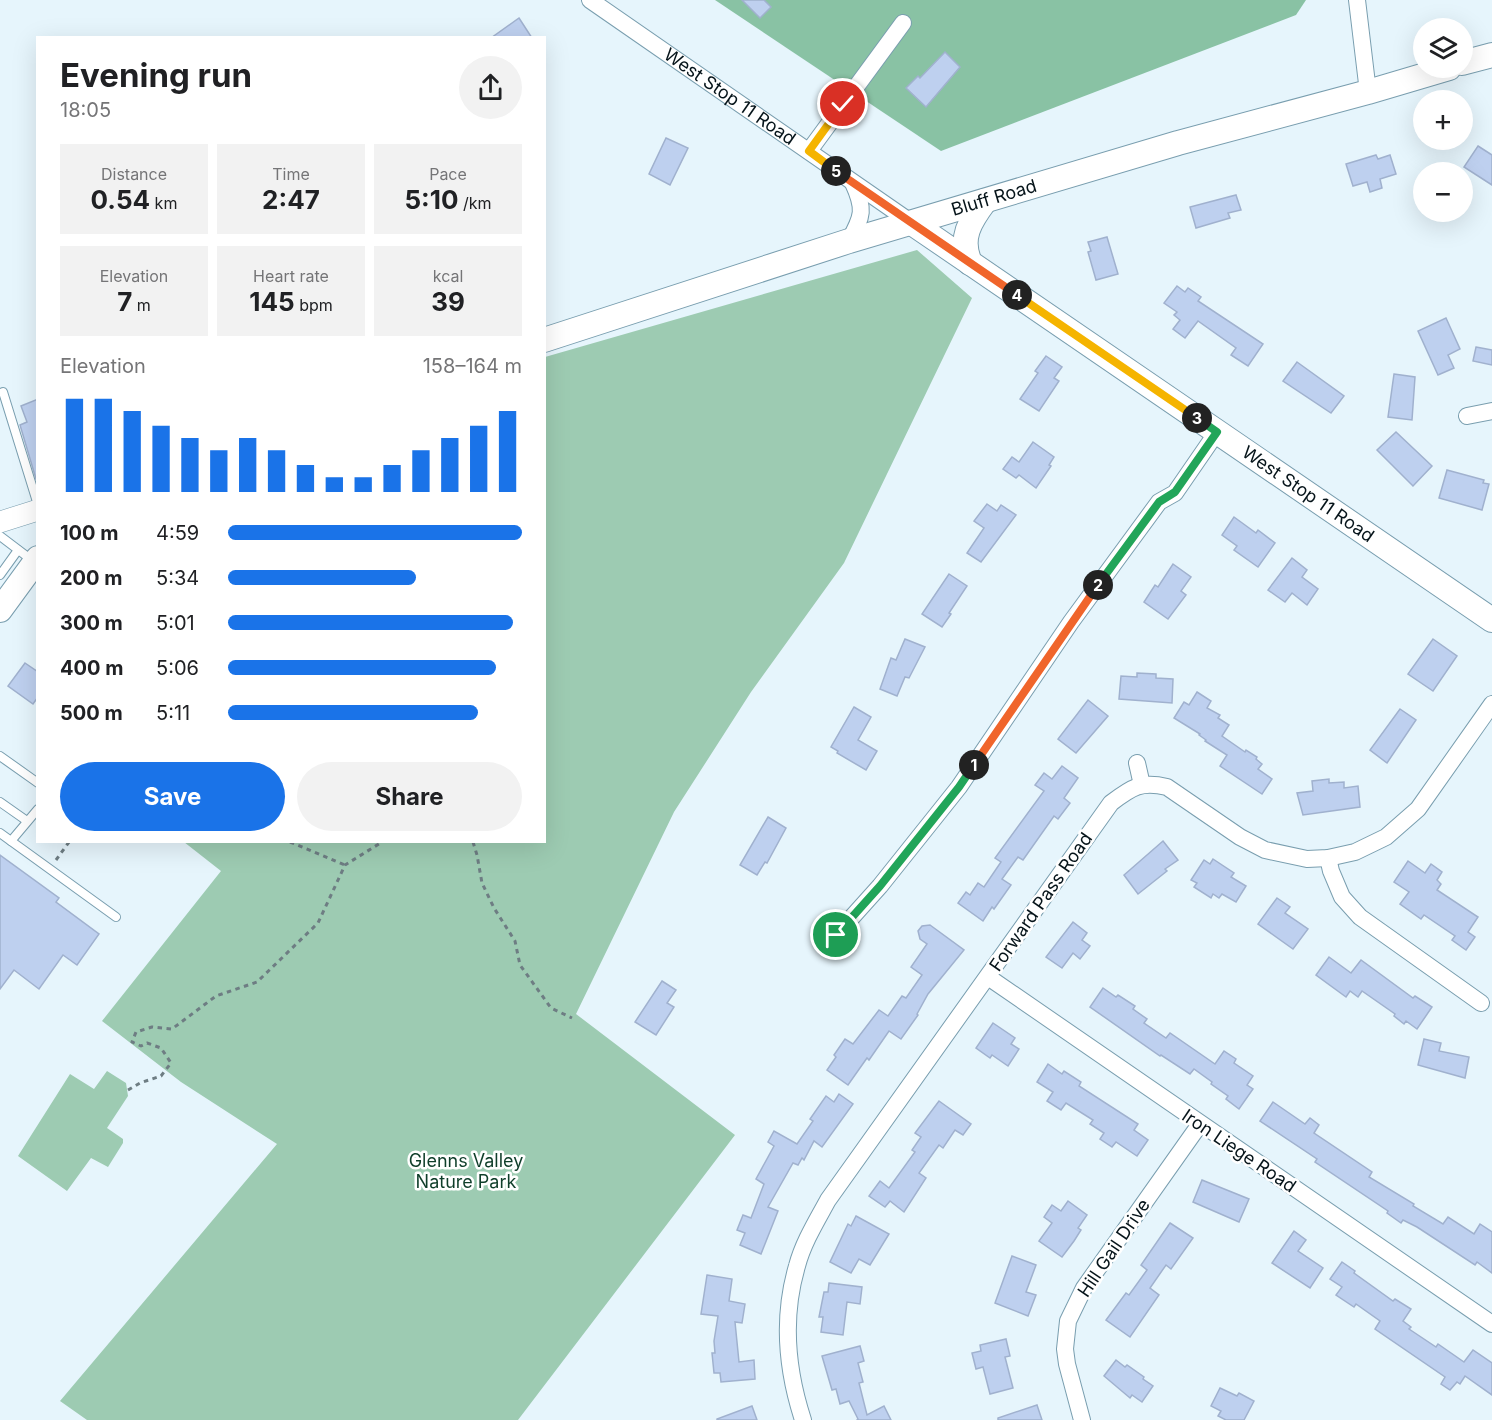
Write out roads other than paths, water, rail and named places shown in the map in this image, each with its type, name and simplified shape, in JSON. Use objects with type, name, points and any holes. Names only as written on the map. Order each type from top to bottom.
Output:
[{"type":"main road","points":[[1473,60],[1492,55]]},
{"type":"main road","name":"Bluff Road","points":[[546,339],[849,241],[1178,144],[1415,78]]},
{"type":"main road","points":[[970,263],[965,245],[967,229],[970,221],[985,201]]},
{"type":"main road","name":"West Stop 11 Road","points":[[912,223],[1492,620]]},
{"type":"main road","points":[[3,600],[30,556]]},
{"type":"street","name":"West Stop 11 Road","points":[[590,0],[912,223]]},
{"type":"street","points":[[1357,0],[1368,92]]},
{"type":"street","points":[[809,151],[903,23]]},
{"type":"street","points":[[849,241],[861,219],[862,206],[853,182]]},
{"type":"street","points":[[1467,416],[1492,411]]},
{"type":"street","points":[[836,935],[880,886],[959,787],[1071,622],[1159,502],[1175,492],[1217,432]]},
{"type":"street","points":[[0,522],[36,511]]},
{"type":"street","points":[[1137,763],[1142,785],[1154,784],[1167,787],[1240,837],[1265,850],[1307,859],[1328,858],[1355,852],[1386,837],[1418,808],[1492,704]]},
{"type":"street","name":"Forward Pass Road","points":[[803,1420],[789,1366],[788,1313],[796,1267],[808,1235],[828,1200],[1112,803],[1133,786],[1142,785]]},
{"type":"street","points":[[1328,858],[1342,897],[1360,917],[1481,1003]]},
{"type":"street","name":"Iron Liege Road","points":[[988,977],[1492,1324]]},
{"type":"street","name":"Hill Gail Drive","points":[[1082,1420],[1067,1364],[1065,1349],[1068,1321],[1084,1288],[1200,1124]]},
{"type":"lane","points":[[3,392],[36,499]]},
{"type":"lane","points":[[0,536],[30,556]]},
{"type":"lane","points":[[2,569],[30,556]]},
{"type":"lane","points":[[0,756],[36,782]]},
{"type":"lane","points":[[0,802],[27,822]]},
{"type":"lane","points":[[11,841],[36,812]]},
{"type":"lane","points":[[0,833],[116,917]]},
{"type":"park label","name":"Glenns Valley Nature Park","points":[[466,1171]]}]
